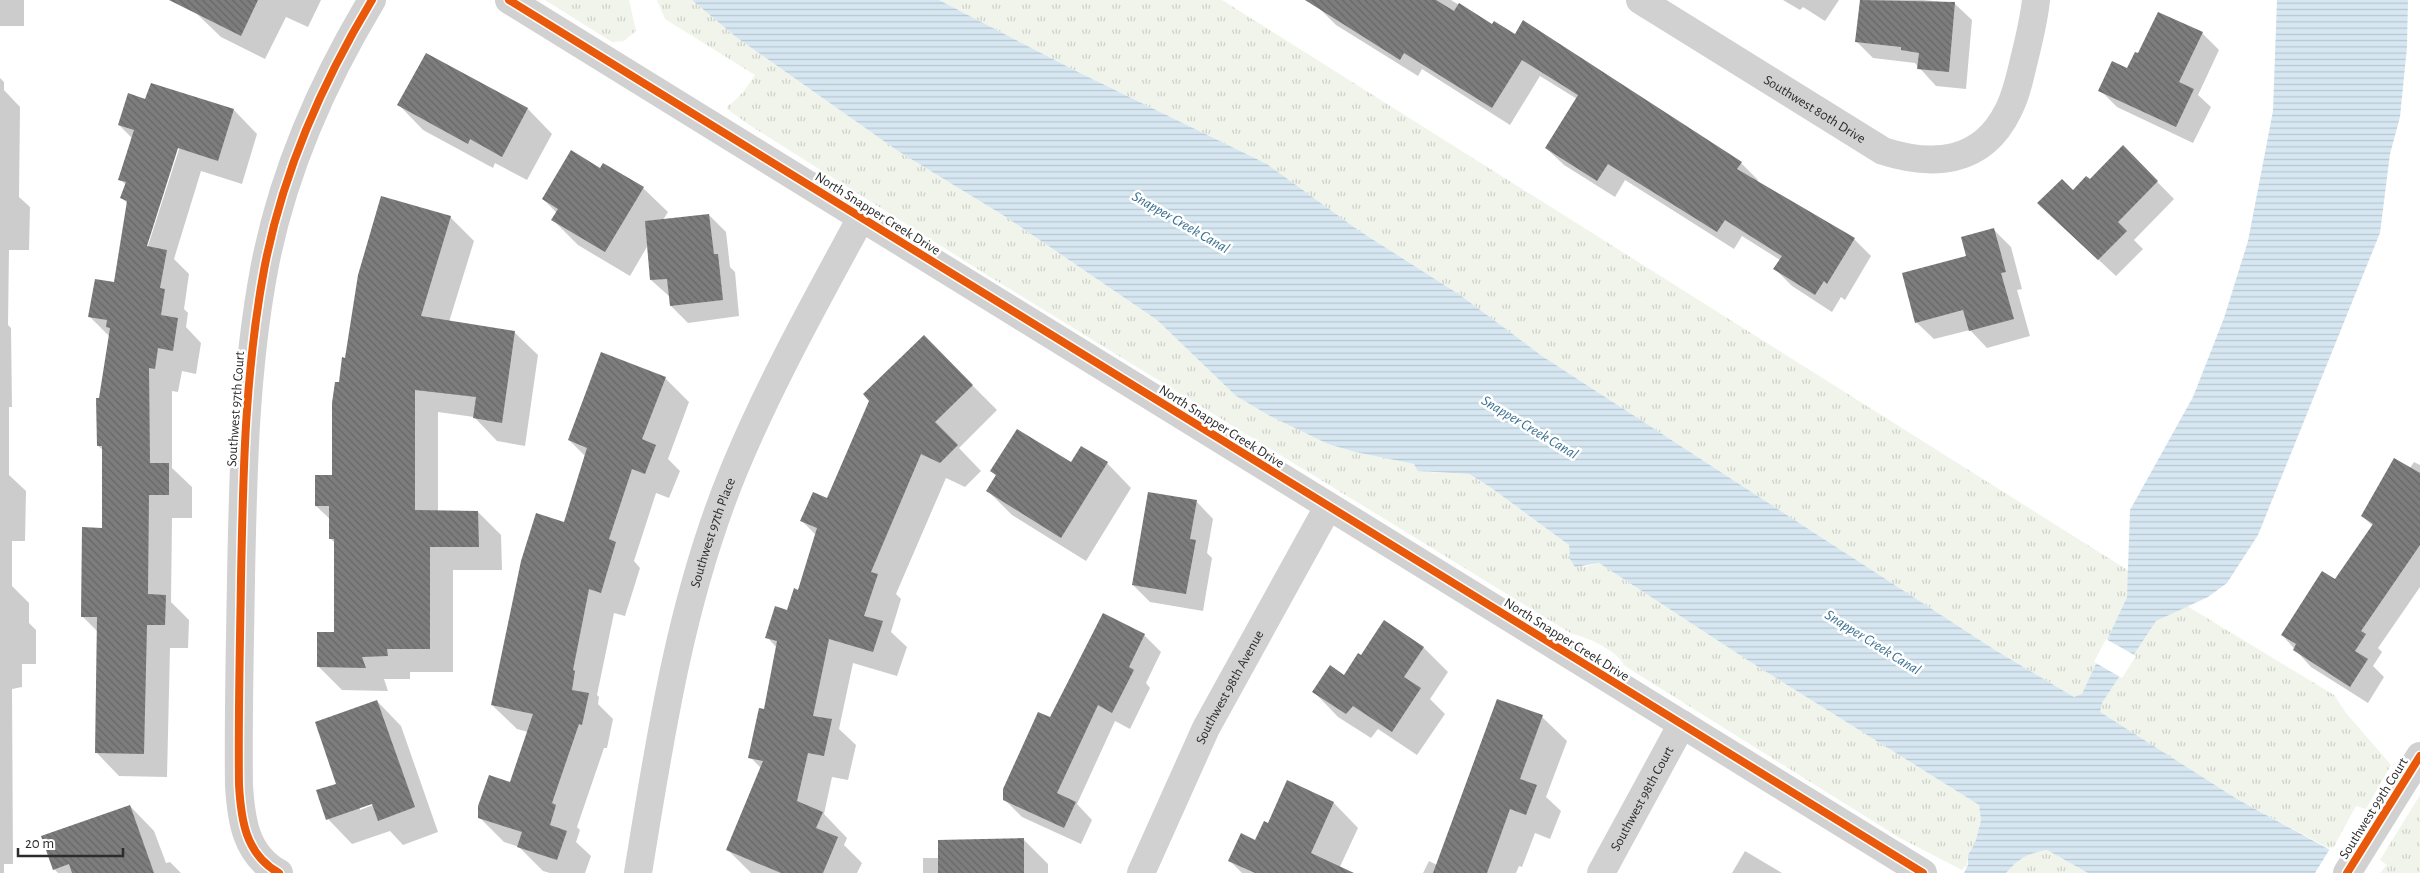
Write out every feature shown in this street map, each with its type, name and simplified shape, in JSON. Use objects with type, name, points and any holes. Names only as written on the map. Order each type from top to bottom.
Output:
[{"type":"street","name":"Southwest 97th Court","points":[[279,873],[265,863],[244,830],[238,764],[243,459],[254,331],[270,241],[300,148],[331,73],[372,0]]},
{"type":"street","name":"North Snapper Creek Drive","points":[[509,0],[1923,873]]},
{"type":"street","name":"Southwest 80th Drive","points":[[1640,0],[1883,151],[1901,157],[1942,160],[1965,155],[1982,144],[1997,128],[2008,111],[2019,80],[2036,0]]},
{"type":"street","name":"Southwest 97th Place","points":[[638,873],[663,719],[675,662],[717,514],[744,445],[792,343],[861,218]]},
{"type":"street","name":"Southwest 98th Avenue","points":[[1140,873],[1206,728],[1328,507]]},
{"type":"street","name":"Southwest 98th Court","points":[[1601,873],[1682,724]]},
{"type":"street","name":"Southwest 99th Court","points":[[2347,873],[2420,756]]},
{"type":"green space","points":[[545,0],[629,0],[636,31],[624,41],[612,42]]},
{"type":"green space","points":[[657,0],[692,0],[736,37],[898,151],[1006,217],[1157,320],[1236,396],[1270,416],[1328,444],[1355,452],[1414,464],[1427,472],[1468,474],[1490,487],[1569,545],[1570,559],[1584,567],[1599,563],[1749,661],[1979,805],[1981,819],[1975,843],[1968,855],[1967,867],[1965,866],[1962,870],[1900,838],[1625,666],[1609,650],[1587,638],[1572,634],[987,275],[751,126],[727,109],[728,105],[739,97],[755,75],[665,19]]},
{"type":"green space","points":[[939,0],[1222,0],[2129,571],[2127,597],[2082,695],[2074,697],[1995,650],[1542,356],[1460,295],[1358,230],[1267,164],[1076,71]]},
{"type":"green space","points":[[2187,606],[2334,695],[2346,713],[2391,765],[2366,809],[2356,806],[2332,850],[2237,799],[2099,712],[2102,703],[2156,621]]},
{"type":"green space","points":[[2420,795],[2420,873],[2380,873],[2387,865],[2380,860]]},
{"type":"green space","points":[[2047,850],[2088,873],[2006,873],[2024,857]]},
{"type":"water","name":"Snapper Creek Canal","points":[[692,0],[939,0],[1076,71],[1267,164],[1358,230],[1460,295],[1542,356],[1995,650],[2074,697],[2082,694],[2127,597],[2130,510],[2193,397],[2224,318],[2248,241],[2273,111],[2277,0],[2408,0],[2407,47],[2400,117],[2390,154],[2380,233],[2258,535],[2227,583],[2208,597],[2156,621],[2102,703],[2100,712],[2237,799],[2372,873],[2088,873],[2047,850],[2024,857],[2006,873],[1964,873],[1968,865],[1968,855],[1975,843],[1981,820],[1979,805],[1749,661],[1599,563],[1575,567],[1570,559],[1569,545],[1490,487],[1469,474],[1418,471],[1414,464],[1355,452],[1328,444],[1270,416],[1236,396],[1157,320],[1006,217],[898,151],[736,37]]},
{"type":"pier","points":[[2106,639],[2136,656],[2122,678],[2094,662]]},
{"type":"pier","points":[[2331,847],[2358,861],[2374,873],[2315,873]]},
{"type":"building","points":[[169,0],[258,0],[241,36]]},
{"type":"building","points":[[1305,0],[1436,0],[1454,11],[1459,3],[1492,24],[1494,21],[1515,34],[1523,20],[1742,162],[1737,169],[1855,238],[1827,284],[1824,281],[1815,295],[1773,269],[1782,256],[1725,220],[1717,232],[1608,164],[1597,181],[1545,148],[1578,95],[1522,60],[1492,108],[1404,53],[1400,60]]},
{"type":"building","points":[[1860,0],[1955,2],[1949,72],[1917,69],[1919,53],[1901,50],[1901,47],[1855,42]]},
{"type":"building","points":[[2158,12],[2203,32],[2179,82],[2194,89],[2176,127],[2098,91],[2112,61],[2127,68],[2135,52],[2138,53]]},
{"type":"building","points":[[426,53],[528,108],[502,157],[470,139],[468,144],[397,105]]},
{"type":"building","points":[[151,83],[234,109],[218,161],[178,148],[147,246],[167,250],[160,288],[165,289],[161,315],[178,318],[173,351],[158,348],[155,369],[149,368],[150,463],[169,463],[169,495],[149,495],[148,594],[166,595],[165,625],[147,625],[144,754],[95,753],[97,617],[81,617],[82,527],[102,528],[102,446],[97,446],[96,398],[99,398],[110,328],[106,327],[107,320],[88,317],[95,279],[114,282],[127,201],[120,198],[126,182],[118,180],[134,130],[118,125],[128,93],[145,99]]},
{"type":"building","points":[[2123,145],[2158,181],[2118,222],[2127,231],[2098,260],[2037,203],[2062,179],[2073,190],[2086,176],[2090,179]]},
{"type":"building","points":[[571,150],[600,168],[603,163],[644,187],[605,252],[551,220],[558,209],[542,199]]},
{"type":"building","points":[[381,196],[451,216],[421,316],[515,331],[502,423],[473,418],[476,397],[415,390],[415,510],[478,511],[479,547],[430,547],[430,649],[387,649],[388,656],[362,657],[366,668],[317,667],[317,632],[334,632],[334,539],[329,539],[329,506],[315,506],[315,475],[332,475],[332,403],[335,382],[339,382],[342,357],[345,358],[358,275]]},
{"type":"building","points":[[709,214],[714,254],[718,254],[723,300],[670,306],[667,279],[650,280],[645,221]]},
{"type":"building","points":[[1994,228],[2006,272],[2001,273],[2014,319],[1969,331],[1963,310],[1915,323],[1902,273],[1966,256],[1961,237]]},
{"type":"building","points":[[924,335],[973,385],[935,422],[958,445],[940,463],[921,454],[871,572],[878,574],[864,616],[883,621],[873,652],[829,639],[813,716],[832,719],[824,756],[808,753],[797,801],[823,812],[816,828],[838,837],[823,873],[781,873],[726,850],[763,761],[748,758],[759,708],[764,709],[777,641],[765,638],[775,606],[787,610],[794,588],[798,590],[817,528],[800,521],[813,492],[827,498],[869,401],[863,394]]},
{"type":"building","points":[[601,352],[666,377],[642,439],[656,445],[645,474],[632,469],[609,539],[616,542],[601,593],[589,589],[573,670],[575,671],[572,690],[589,693],[582,725],[579,724],[552,803],[556,805],[550,825],[567,831],[557,860],[517,847],[522,832],[478,818],[478,806],[489,775],[510,782],[533,714],[491,705],[521,561],[536,513],[564,522],[587,448],[568,440]]},
{"type":"building","points":[[1017,429],[1071,462],[1081,446],[1108,462],[1061,538],[986,491],[996,475],[990,471]]},
{"type":"building","points":[[2394,458],[2420,473],[2420,545],[2361,631],[2366,634],[2355,651],[2368,659],[2350,687],[2293,650],[2296,644],[2281,635],[2322,571],[2335,579],[2373,524],[2361,516]]},
{"type":"building","points":[[1148,492],[1197,500],[1190,539],[1196,540],[1186,594],[1132,585]]},
{"type":"building","points":[[1103,613],[1145,634],[1129,667],[1134,670],[1112,713],[1098,705],[1057,793],[1076,802],[1064,828],[1003,800],[1003,789],[1038,712],[1050,717]]},
{"type":"building","points":[[1384,620],[1424,647],[1404,677],[1421,688],[1392,732],[1353,706],[1346,714],[1312,692],[1330,665],[1344,675],[1358,653],[1361,655]]},
{"type":"building","points":[[1497,699],[1543,715],[1520,779],[1537,785],[1526,815],[1510,809],[1487,873],[1433,873]]},
{"type":"building","points":[[377,700],[415,807],[378,821],[372,804],[326,820],[316,790],[336,784],[315,722]]},
{"type":"building","points":[[1287,780],[1334,802],[1311,853],[1354,873],[1255,873],[1228,861],[1241,833],[1255,840],[1264,821],[1268,823]]},
{"type":"building","points":[[130,805],[154,873],[72,873],[69,864],[53,870],[41,836]]},
{"type":"building","points":[[1024,838],[1024,873],[938,873],[938,840]]},
{"type":"cycle path","points":[[279,873],[268,865],[252,846],[247,835],[241,810],[239,785],[243,500],[246,423],[253,347],[264,270],[281,199],[293,164],[321,97],[354,31],[372,0]]},
{"type":"cycle path","points":[[509,0],[1923,873]]},
{"type":"cycle path","points":[[2347,873],[2420,756]]}]
